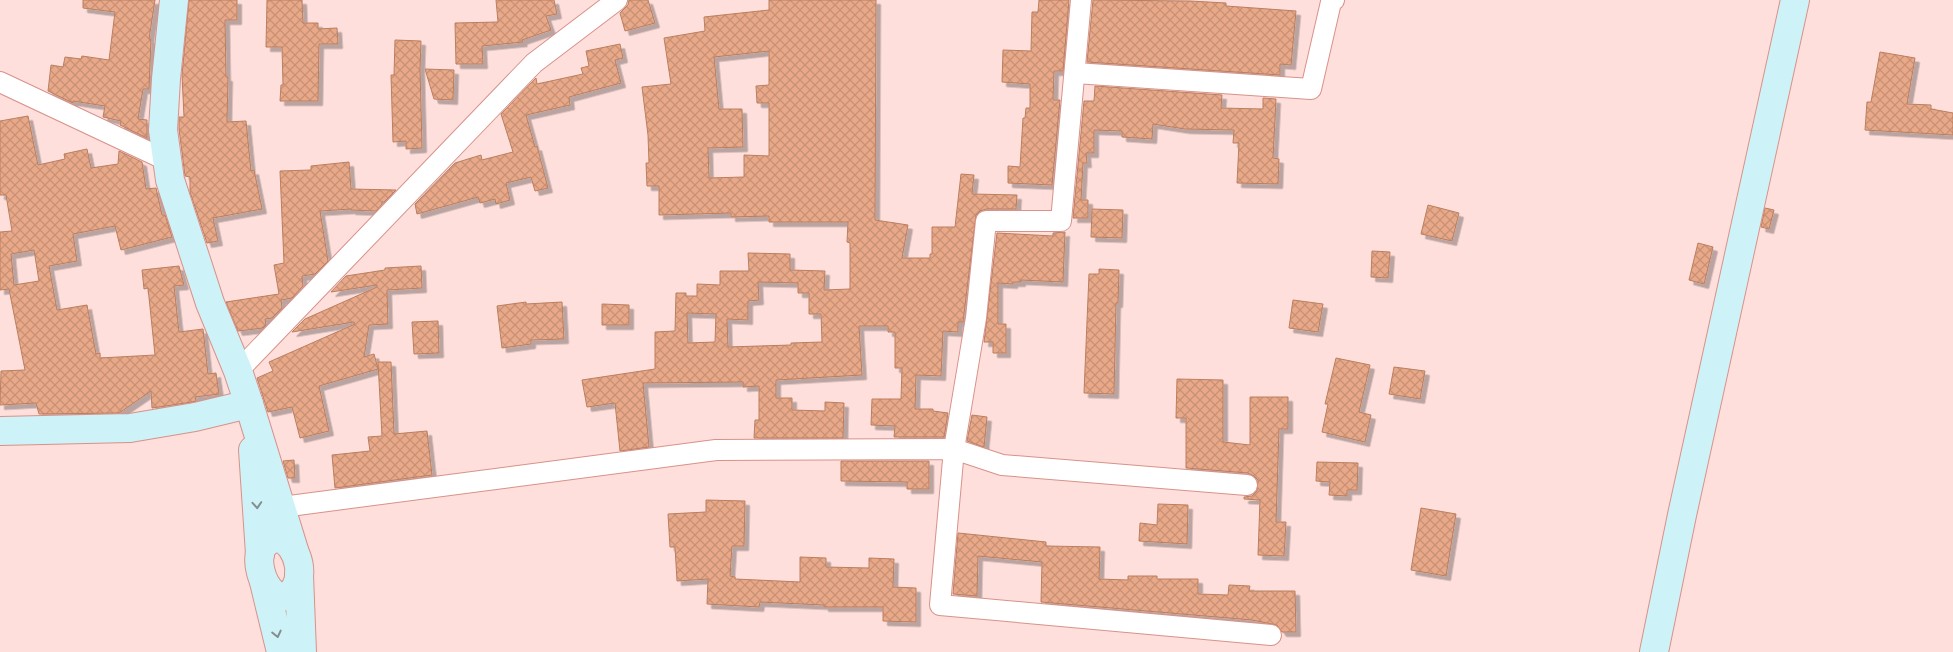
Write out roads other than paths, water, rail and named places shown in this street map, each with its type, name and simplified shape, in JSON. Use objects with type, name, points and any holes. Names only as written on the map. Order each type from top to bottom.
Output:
[{"type":"main road","points":[[174,0],[163,130],[170,180],[210,303],[250,404],[282,507],[296,563],[302,652]]},
{"type":"main road","points":[[1654,652],[1682,515],[1795,0]]},
{"type":"main road","points":[[0,431],[130,428],[195,417],[250,404]]},
{"type":"main road","points":[[250,404],[260,554],[259,566],[281,652]]},
{"type":"main road","points":[[260,554],[264,545],[276,538],[284,540],[296,563],[297,585],[293,592],[282,597],[274,594],[264,582]]},
{"type":"street","points":[[238,371],[534,62],[617,0]]},
{"type":"street","points":[[1081,0],[1061,221],[986,221],[976,318],[954,448],[940,605],[1271,635]]},
{"type":"street","points":[[1074,73],[1311,89],[1331,2],[1334,0]]},
{"type":"street","points":[[0,82],[168,160]]},
{"type":"street","points":[[282,507],[716,450],[954,448],[1002,465],[1246,485]]}]
